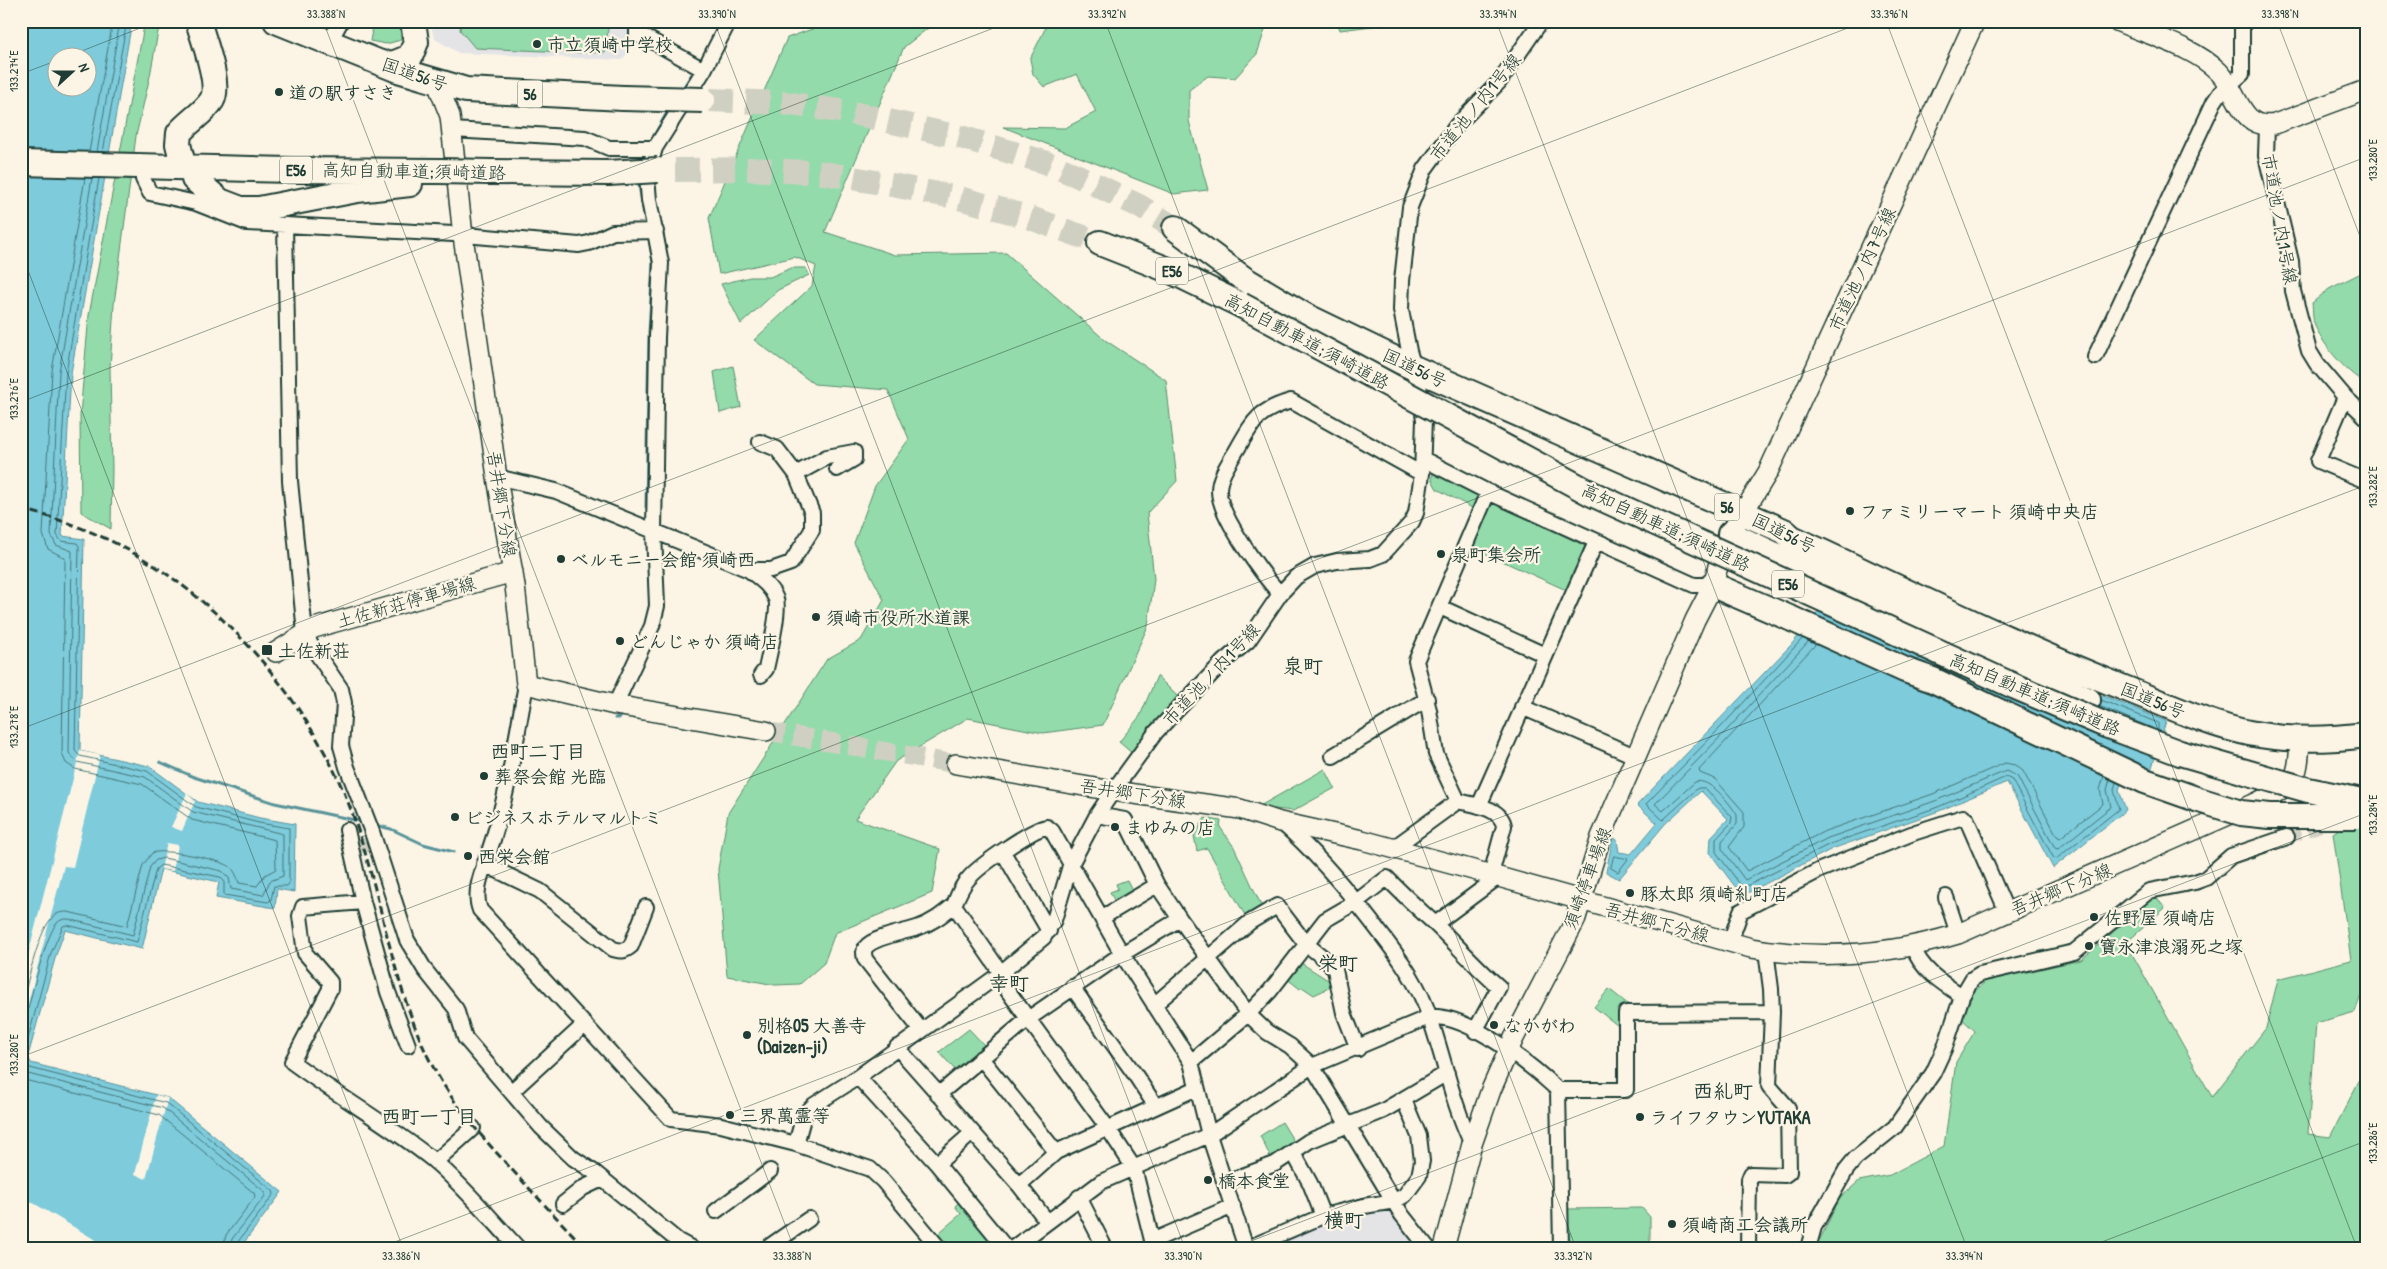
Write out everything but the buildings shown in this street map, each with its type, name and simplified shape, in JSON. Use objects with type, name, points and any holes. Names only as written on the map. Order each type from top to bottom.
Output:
[{"type":"highway","points":[[181,156],[178,144],[179,133],[206,106],[215,92],[213,76],[198,21]]},
{"type":"highway","name":"国道56号","points":[[276,21],[335,31],[384,64],[437,83],[485,92],[707,100]]},
{"type":"highway","points":[[384,64],[396,63],[410,57],[416,42],[414,21]]},
{"type":"highway","points":[[414,21],[437,83]]},
{"type":"highway","name":"E56","points":[[21,163],[149,173]]},
{"type":"highway","points":[[194,179],[220,201],[241,209],[259,209],[440,177],[491,177],[608,172],[663,163]]},
{"type":"highway","name":"高知自動車道;須崎道路","points":[[149,173],[440,177]]},
{"type":"highway","name":"国道56号","points":[[1175,228],[1244,279],[1282,303],[1414,368],[1720,505],[1742,512],[2086,673],[2218,725],[2250,733],[2300,739],[2366,735]]},
{"type":"highway","name":"高知自動車道;須崎道路","points":[[1100,243],[1171,271],[1241,305],[1590,493],[2016,687],[2108,726],[2190,756],[2363,804]]},
{"type":"highway","points":[[1730,534],[2070,692],[2162,732],[2289,775],[2363,804]]},
{"type":"highway","points":[[1713,585],[1905,670],[1933,680],[2145,781],[2199,800],[2241,813],[2260,815],[2363,804]]},
{"type":"main road","name":"市道池ノ内7号線","points":[[1742,512],[1768,472],[1975,21]]},
{"type":"main road","points":[[2117,21],[2204,60],[2220,73],[2246,116],[2253,122],[2267,126],[2366,90]]},
{"type":"main road","name":"吾井郷下分線","points":[[437,83],[450,116],[463,236],[497,477],[513,572],[526,684]]},
{"type":"main road","name":"須崎停車場線","points":[[1444,1248],[1472,1144],[1509,1049],[1582,901],[1602,837],[1695,620],[1713,585],[1720,555],[1742,512]]},
{"type":"main road","name":"土佐新荘停車場線","points":[[276,652],[314,628],[513,572]]},
{"type":"main road","points":[[526,684],[615,705],[736,724],[766,731]]},
{"type":"main road","name":"吾井郷下分線","points":[[956,764],[1113,791],[1240,809],[1280,822],[1392,848],[1730,942],[1766,950],[1844,954],[1913,947],[1958,934],[2213,822],[2289,785],[2299,769],[2300,739]]},
{"type":"street","points":[[637,21],[637,35],[645,37],[704,70]]},
{"type":"street","points":[[615,705],[655,616],[657,600],[654,532],[657,337],[661,262],[649,200],[647,177],[663,163],[704,70],[729,21]]},
{"type":"street","name":"市道池ノ内1号線","points":[[1049,931],[1070,866],[1097,815],[1156,732],[1224,662],[1248,641],[1280,594],[1296,577],[1315,566],[1330,562],[1370,559],[1388,550],[1412,522],[1416,513],[1422,474],[1424,420],[1419,385],[1401,310],[1401,291],[1410,207],[1420,180],[1457,125],[1499,82],[1541,21]]},
{"type":"street","points":[[2095,357],[2214,102],[2220,93],[2242,74],[2244,69],[2242,21]]},
{"type":"street","name":"市道池ノ内1号線","points":[[2267,126],[2266,156],[2291,261],[2291,281],[2302,330],[2309,351],[2316,364],[2345,397],[2366,417]]},
{"type":"street","points":[[452,130],[585,138],[609,148],[663,163]]},
{"type":"street","points":[[149,173],[150,193],[196,203],[247,223],[579,245],[589,243],[613,232],[656,231]]},
{"type":"street","points":[[285,225],[290,481],[306,633],[311,645],[341,689],[344,702],[341,746],[366,816],[362,902],[388,992],[408,1045]]},
{"type":"street","points":[[2345,397],[2318,461],[2366,481]]},
{"type":"street","points":[[1280,594],[1256,565],[1223,510],[1219,490],[1223,475],[1254,420],[1263,412],[1291,401],[1422,474]]},
{"type":"street","points":[[749,570],[771,570],[791,564],[809,538],[812,530],[812,513],[796,474],[777,449],[760,442]]},
{"type":"street","points":[[796,474],[827,457],[854,452],[854,459],[837,469]]},
{"type":"street","points":[[1423,459],[1488,492],[1694,585],[1713,585]]},
{"type":"street","points":[[497,477],[556,491],[749,570],[763,581],[777,600],[766,669],[761,675]]},
{"type":"street","points":[[1458,801],[1436,754],[1427,699],[1416,661],[1488,492]]},
{"type":"street","points":[[1479,806],[1596,542]]},
{"type":"street","points":[[1440,607],[1546,655]]},
{"type":"street","points":[[526,684],[504,798],[484,864],[477,896],[480,910],[671,1119],[681,1122],[722,1125],[796,1144],[870,1169],[883,1181],[939,1248]]},
{"type":"street","points":[[1333,756],[1427,699]]},
{"type":"street","points":[[1522,708],[1637,757]]},
{"type":"street","points":[[1392,848],[1458,801],[1479,806],[1500,815],[1504,826],[1493,867],[1493,876],[1435,924]]},
{"type":"street","points":[[1097,815],[1125,820],[1157,884],[1180,919],[1248,1014],[1267,1032],[1290,1046],[1312,1066],[1346,1126],[1395,1201],[1402,1215],[1428,1248]]},
{"type":"street","points":[[1730,942],[1736,920],[1741,911],[1820,870],[1916,832],[1963,817],[1967,820],[2007,912]]},
{"type":"street","points":[[1280,822],[1304,842],[1356,902],[1392,948],[1412,979],[1429,1017],[1472,1144]]},
{"type":"street","points":[[921,1030],[865,959],[863,951],[867,946],[881,939],[919,927],[939,918],[954,904],[969,878],[1031,833],[1046,828],[1052,831],[1070,866],[1102,917],[1122,954],[1191,1062],[1209,1135],[1247,1248],[1323,1216],[1395,1201],[1412,1188],[1419,1176],[1422,1161],[1419,1136],[1404,1100]]},
{"type":"street","points":[[347,830],[365,843],[412,948],[425,970],[456,1010],[465,1038],[511,1092],[573,1158],[602,1179],[680,1246]]},
{"type":"street","points":[[1808,1248],[1814,1227],[1846,1170],[1855,1159],[1895,1127],[1933,1073],[1945,1047],[1962,996],[1972,979],[1980,974],[2074,952],[2149,891],[2206,878],[2230,856],[2287,837]]},
{"type":"street","points":[[796,1144],[804,1115],[814,1104],[858,1076],[999,974],[1049,931],[1003,852]]},
{"type":"street","points":[[484,864],[540,891],[613,949],[621,951],[626,950],[630,946],[646,908]]},
{"type":"street","points":[[1191,1062],[1248,1014],[1270,991],[1325,920],[1356,902],[1387,878],[1412,905],[1435,924],[1472,964],[1499,987],[1475,1031]]},
{"type":"street","points":[[1102,917],[1157,884]]},
{"type":"street","points":[[1946,897],[1958,934]]},
{"type":"street","points":[[362,902],[303,907],[300,916],[305,954],[330,982],[330,989],[292,1062],[335,1093],[388,1126],[435,1162],[518,1248]]},
{"type":"street","points":[[954,904],[1028,1019],[1107,1127],[1134,1168],[1153,1244],[1233,1206]]},
{"type":"street","points":[[1154,1006],[1250,922],[1277,906],[1306,944],[1329,962],[1335,970],[1344,1012],[1358,1048]]},
{"type":"street","points":[[938,1095],[1028,1019],[1072,987],[1180,919]]},
{"type":"street","points":[[1913,947],[1925,968],[1941,983],[1962,996]]},
{"type":"street","points":[[1748,1248],[1749,1179],[1751,1174],[1785,1174],[1789,1172],[1788,1108],[1769,1086],[1772,1012],[1766,950]]},
{"type":"street","points":[[1072,987],[1155,1105]]},
{"type":"street","points":[[1013,1248],[1101,1182],[1209,1135],[1312,1066],[1429,1017],[1440,1016],[1475,1031],[1509,1049],[1558,1090],[1626,1090],[1626,1013],[1772,1012]]},
{"type":"street","points":[[511,1092],[585,1024]]},
{"type":"street","points":[[897,1047],[1019,1185],[1047,1221]]},
{"type":"street","points":[[981,1058],[1056,1152]]},
{"type":"street","points":[[1226,1182],[1275,1164],[1327,1132],[1346,1126],[1404,1100],[1447,1073]]},
{"type":"street","points":[[858,1076],[937,1164],[1006,1248]]},
{"type":"street","points":[[1019,1185],[1056,1152],[1155,1105],[1197,1088]]},
{"type":"street","points":[[1558,1090],[1561,1248]]},
{"type":"street","points":[[435,1162],[473,1128]]},
{"type":"street","points":[[937,1164],[972,1133]]},
{"type":"street","points":[[1293,1152],[1310,1183],[1323,1216]]},
{"type":"street","points":[[716,1211],[770,1171]]},
{"type":"street","points":[[563,1204],[582,1188],[602,1179]]},
{"type":"street","points":[[1079,1197],[1105,1248]]},
{"type":"street","points":[[767,1248],[809,1219]]},
{"type":"shaded area","name":"市立須崎中学校","points":[[429,21],[631,21],[630,50],[622,60],[459,53],[435,39]]},
{"type":"shaded area","points":[[1391,1206],[1411,1239],[1423,1248],[1278,1248],[1277,1241],[1324,1222]]},
{"type":"green space","points":[[145,21],[160,21],[136,136],[114,304],[110,368],[111,529],[81,512],[80,415],[89,315]]},
{"type":"green space","name":"市立須崎中学校","points":[[461,21],[609,21],[605,52],[589,53],[475,48],[460,30]]},
{"type":"green space","points":[[826,21],[937,21],[904,47],[825,232],[895,255],[1006,253],[1105,340],[1166,380],[1177,481],[1147,513],[1154,579],[1148,626],[1103,725],[1043,733],[968,718],[896,761],[855,819],[940,849],[932,893],[835,933],[824,963],[800,984],[775,985],[727,976],[718,869],[728,813],[827,659],[861,640],[884,600],[854,543],[875,486],[909,439],[888,390],[814,384],[754,340],[812,286],[816,266],[795,257],[719,274],[709,218],[787,38],[823,25]]},
{"type":"green space","points":[[1049,21],[1268,21],[1257,54],[1235,78],[1208,76],[1189,90],[1189,121],[1208,190],[1174,194],[1003,127],[1065,128],[1096,112],[1077,74],[1044,87],[1033,74],[1030,59]]},
{"type":"green space","points":[[1337,21],[1388,21],[1388,24],[1340,30]]},
{"type":"green space","points":[[373,25],[388,28],[400,25],[401,40],[386,44],[370,41]]},
{"type":"green space","points":[[2366,265],[2366,383],[2343,366],[2324,342],[2314,323],[2312,303],[2329,289],[2363,272]]},
{"type":"green space","points":[[791,268],[806,268],[809,275],[778,290],[741,324],[721,284],[750,277],[770,277]]},
{"type":"green space","points":[[733,366],[741,407],[720,413],[714,372]]},
{"type":"green space","points":[[1433,471],[1587,547],[1566,590],[1471,547],[1485,515],[1437,489],[1432,480]]},
{"type":"green space","points":[[1157,676],[1177,696],[1133,754],[1119,742],[1140,716]]},
{"type":"green space","points":[[1325,769],[1335,788],[1293,811],[1258,807]]},
{"type":"green space","points":[[1205,818],[1221,821],[1220,827],[1234,847],[1262,907],[1246,917],[1207,848],[1197,851],[1194,836]]},
{"type":"green space","points":[[2347,824],[2366,826],[2366,982],[2355,1012],[2316,1023],[2308,1134],[2330,1137],[2360,1079],[2366,1078],[2366,1248],[1816,1248],[1839,1199],[1859,1181],[1890,1175],[1944,1146],[1956,1062],[1975,1031],[1962,1019],[1973,993],[1986,981],[2081,960],[2155,896],[2165,908],[2126,943],[2212,1097],[2266,1028],[2278,979],[2351,960],[2333,833]]},
{"type":"green space","points":[[1127,880],[1134,894],[1116,904],[1110,892],[1118,889],[1116,884]]},
{"type":"green space","points":[[1298,961],[1331,982],[1333,986],[1314,995],[1302,987],[1300,989],[1286,978]]},
{"type":"green space","points":[[1609,989],[1629,1005],[1620,1006],[1622,1029],[1594,1007]]},
{"type":"green space","points":[[969,1029],[986,1047],[957,1072],[939,1052]]},
{"type":"green space","points":[[1282,1122],[1296,1145],[1272,1160],[1260,1136]]},
{"type":"green space","points":[[961,1200],[1003,1248],[944,1248],[934,1237],[961,1214],[955,1206]]},
{"type":"green space","points":[[1642,1208],[1650,1217],[1650,1248],[1567,1248],[1566,1209]]},
{"type":"water","points":[[21,21],[132,21],[71,373],[62,536],[84,539],[80,751],[149,766],[198,802],[260,818],[295,824],[294,892],[277,889],[275,908],[216,898],[219,882],[161,869],[142,949],[65,930],[56,955],[28,1056],[31,1063],[168,1098],[282,1192],[240,1248],[21,1248]]},
{"type":"water","points":[[1836,589],[2166,721],[2150,774],[2122,781],[2119,790],[2126,810],[2053,868],[2007,782],[1939,811],[1832,849],[1742,896],[1710,853],[1711,837],[1728,819],[1701,791],[1665,824],[1619,879],[1606,872],[1613,837],[1617,840],[1619,852],[1631,854],[1657,823],[1637,805],[1791,645]]},
{"type":"pier","points":[[80,751],[100,755],[73,867],[64,866],[21,1030],[21,983]]},
{"type":"pier","points":[[187,793],[195,801],[182,831],[171,827]]},
{"type":"pier","points":[[167,843],[178,845],[173,871],[161,869]]},
{"type":"pier","points":[[156,1095],[168,1098],[146,1179],[135,1174]]},
{"type":"pier","points":[[21,1195],[109,1248],[35,1248],[21,1238]]},
{"type":"waterway","points":[[681,91],[694,71]]},
{"type":"waterway","points":[[650,143],[669,109]]},
{"type":"waterway","points":[[638,179],[646,226]]},
{"type":"waterway","points":[[646,507],[649,332],[653,262],[649,238]]},
{"type":"waterway","points":[[627,698],[632,684]]},
{"type":"waterway","points":[[615,718],[619,718],[621,713]]},
{"type":"waterway","points":[[160,762],[194,777],[275,803],[364,822]]},
{"type":"waterway","points":[[375,825],[391,829],[423,844],[454,852]]},
{"type":"tunnel","points":[[710,100],[783,103],[848,112],[964,138],[1044,162],[1078,176],[1139,206],[1175,228]]},
{"type":"tunnel","points":[[675,170],[749,169],[824,173],[959,198],[1025,216],[1100,243]]},
{"type":"tunnel","points":[[766,731],[956,764]]},
{"type":"tunnel","points":[[2287,837],[2329,822]]},
{"type":"tunnel","points":[[357,846],[368,845]]},
{"type":"railway","points":[[21,509],[94,533],[158,568],[233,629],[266,666],[295,705],[321,746],[343,789],[359,833],[406,1002],[428,1057],[456,1104],[479,1132],[586,1248]]},
{"type":"place","name":"市立須崎中学校","points":[[537,44]]},
{"type":"place","name":"道の駅すさき","points":[[279,92]]},
{"type":"place","name":"ファミリーマート 須崎中央店","points":[[1850,511]]},
{"type":"place","name":"泉町集会所","points":[[1441,554]]},
{"type":"place","name":"ベルモニー会館 須崎西","points":[[561,559]]},
{"type":"place","name":"須崎市役所水道課","points":[[816,617]]},
{"type":"place","name":"どんじゃか 須崎店","points":[[620,641]]},
{"type":"place","name":"土佐新荘","points":[[267,650]]},
{"type":"place","name":"葬祭会館 光臨","points":[[484,776]]},
{"type":"place","name":"ビジネスホテルマルトミ","points":[[455,817]]},
{"type":"place","name":"まゆみの店","points":[[1115,827]]},
{"type":"place","name":"西栄会館","points":[[468,856]]},
{"type":"place","name":"豚太郎 須崎糺町店","points":[[1630,893]]},
{"type":"place","name":"佐野屋 須崎店","points":[[2094,917]]},
{"type":"place","name":"寶永津浪溺死之塚","points":[[2089,946]]},
{"type":"place","name":"なかがわ","points":[[1494,1025]]},
{"type":"place","name":"別格05 大善寺 (Daizen-ji)","points":[[747,1035]]},
{"type":"place","name":"三界萬霊等","points":[[730,1115]]},
{"type":"place","name":"ライフタウンYUTAKA","points":[[1640,1117]]},
{"type":"place","name":"橋本食堂","points":[[1208,1180]]},
{"type":"place","name":"須崎商工会議所","points":[[1672,1224]]},
{"type":"district","name":"泉町","points":[[1303,665]]},
{"type":"district","name":"西町二丁目","points":[[538,751]]},
{"type":"district","name":"栄町","points":[[1338,962]]},
{"type":"district","name":"幸町","points":[[1009,982]]},
{"type":"district","name":"西糺町","points":[[1723,1090]]},
{"type":"district","name":"西町一丁目","points":[[429,1116]]},
{"type":"district","name":"横町","points":[[1344,1219]]}]
